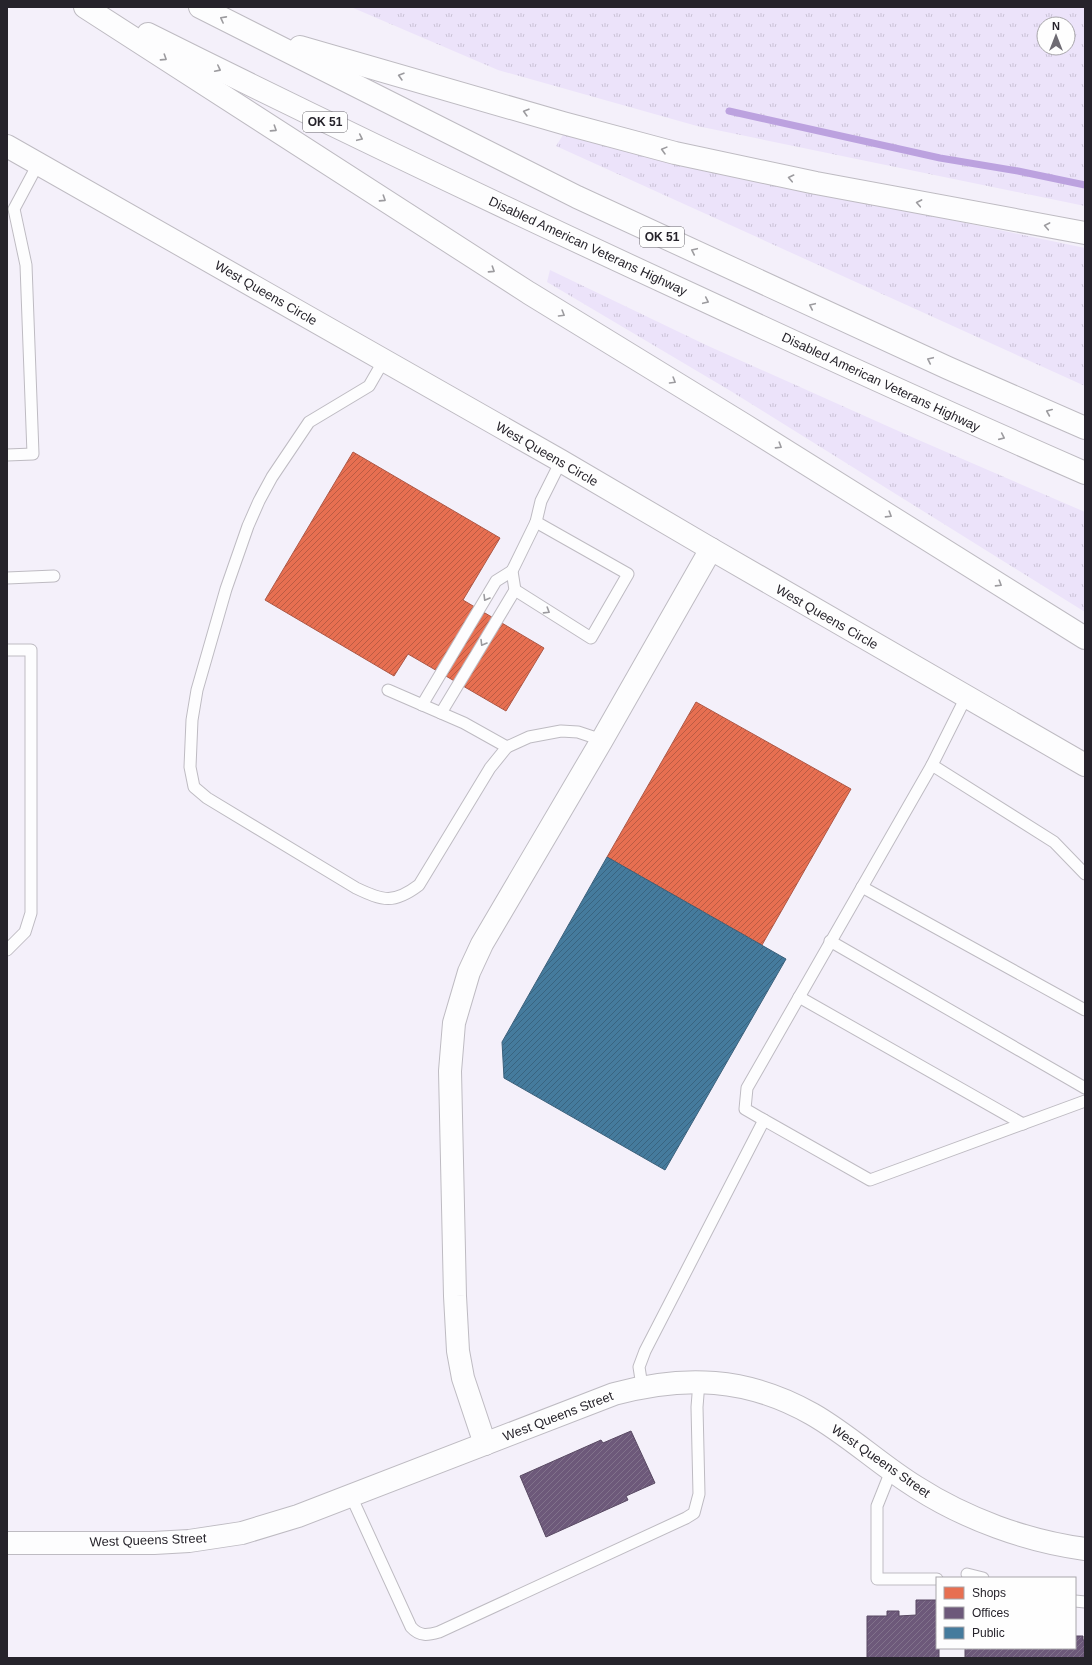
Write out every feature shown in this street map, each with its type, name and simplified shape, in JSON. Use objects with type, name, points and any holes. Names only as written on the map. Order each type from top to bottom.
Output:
[{"type":"main road","points":[[84,7],[529,293],[746,426],[1085,638]]},
{"type":"main road","name":"Disabled American Veterans Highway","points":[[96,7],[297,108],[542,225],[950,414],[1085,473]]},
{"type":"main road","name":"OK 51","points":[[200,7],[246,32],[577,197],[948,368],[1085,428]]},
{"type":"main road","points":[[246,32],[564,123],[675,153],[816,184],[1085,233]]},
{"type":"main road","name":"West Queens Circle","points":[[7,146],[561,461],[710,549],[1085,765]]},
{"type":"main road","points":[[485,1444],[463,1378],[458,1351],[455,1296],[450,1071],[454,1023],[469,972],[482,944],[602,740],[710,549]]},
{"type":"main road","name":"West Queens Street","points":[[7,1543],[154,1543],[221,1537],[268,1526],[351,1496],[587,1403],[642,1386],[669,1382],[699,1382],[728,1384],[780,1398],[812,1414],[841,1433],[890,1471],[917,1488],[981,1521],[1040,1540],[1085,1549]]},
{"type":"lane","points":[[7,455],[33,454],[26,265],[14,209],[38,164]]},
{"type":"lane","points":[[384,360],[369,386],[309,422],[272,477],[259,501],[248,526],[226,589],[197,690],[192,720],[190,767],[194,787],[207,798],[356,888],[374,897],[391,899],[406,896],[419,885],[490,768],[507,748],[529,737],[561,730],[578,732],[602,740]]},
{"type":"lane","points":[[422,705],[496,581],[512,571],[536,522],[541,501],[561,461]]},
{"type":"lane","points":[[515,590],[591,638],[628,574],[536,522]]},
{"type":"lane","points":[[441,713],[515,590],[512,571]]},
{"type":"lane","points":[[7,578],[54,576]]},
{"type":"lane","points":[[7,650],[32,650],[32,762],[31,913],[25,932],[7,950]]},
{"type":"lane","points":[[388,690],[464,723],[507,748]]},
{"type":"lane","points":[[966,697],[932,765],[747,1088],[745,1109],[870,1180],[1085,1101]]},
{"type":"lane","points":[[932,765],[1054,842],[1085,874]]},
{"type":"lane","points":[[862,887],[1085,1010]]},
{"type":"lane","points":[[830,941],[1085,1088]]},
{"type":"lane","points":[[799,997],[1023,1124]]},
{"type":"lane","points":[[642,1386],[639,1367],[645,1351],[764,1120]]},
{"type":"lane","points":[[351,1496],[411,1628],[416,1634],[426,1635],[439,1632],[694,1513],[699,1494],[697,1407],[699,1382]]},
{"type":"lane","points":[[890,1471],[877,1506],[877,1579],[936,1579]]},
{"type":"lane","points":[[967,1574],[979,1577]]},
{"type":"green space","points":[[351,7],[1085,7],[1085,206],[697,126],[498,70]]},
{"type":"green space","points":[[563,135],[719,171],[1085,248],[1085,386],[556,146]]},
{"type":"green space","points":[[550,270],[706,345],[914,438],[1085,512],[1085,612],[729,390],[547,282]]},
{"type":"building: Shops","points":[[353,452],[500,538],[463,600],[544,648],[506,711],[408,654],[394,676],[265,600]]},
{"type":"building: Shops","points":[[696,702],[851,789],[762,945],[607,857]]},
{"type":"building: Offices","points":[[631,1431],[655,1483],[626,1496],[628,1500],[546,1537],[520,1476],[601,1440],[603,1443]]},
{"type":"building: Offices","points":[[916,1600],[936,1600],[936,1649],[939,1649],[939,1658],[867,1658],[867,1616],[887,1616],[887,1611],[899,1611],[899,1616],[916,1615]]},
{"type":"building: Offices","points":[[1076,1636],[1083,1636],[1083,1640],[1085,1640],[1085,1658],[965,1658],[965,1649],[1076,1649]]},
{"type":"building: Public","points":[[607,857],[786,959],[665,1170],[504,1078],[502,1042]]},
{"type":"waterway","points":[[729,111],[940,158],[1018,171],[1085,185]]}]
